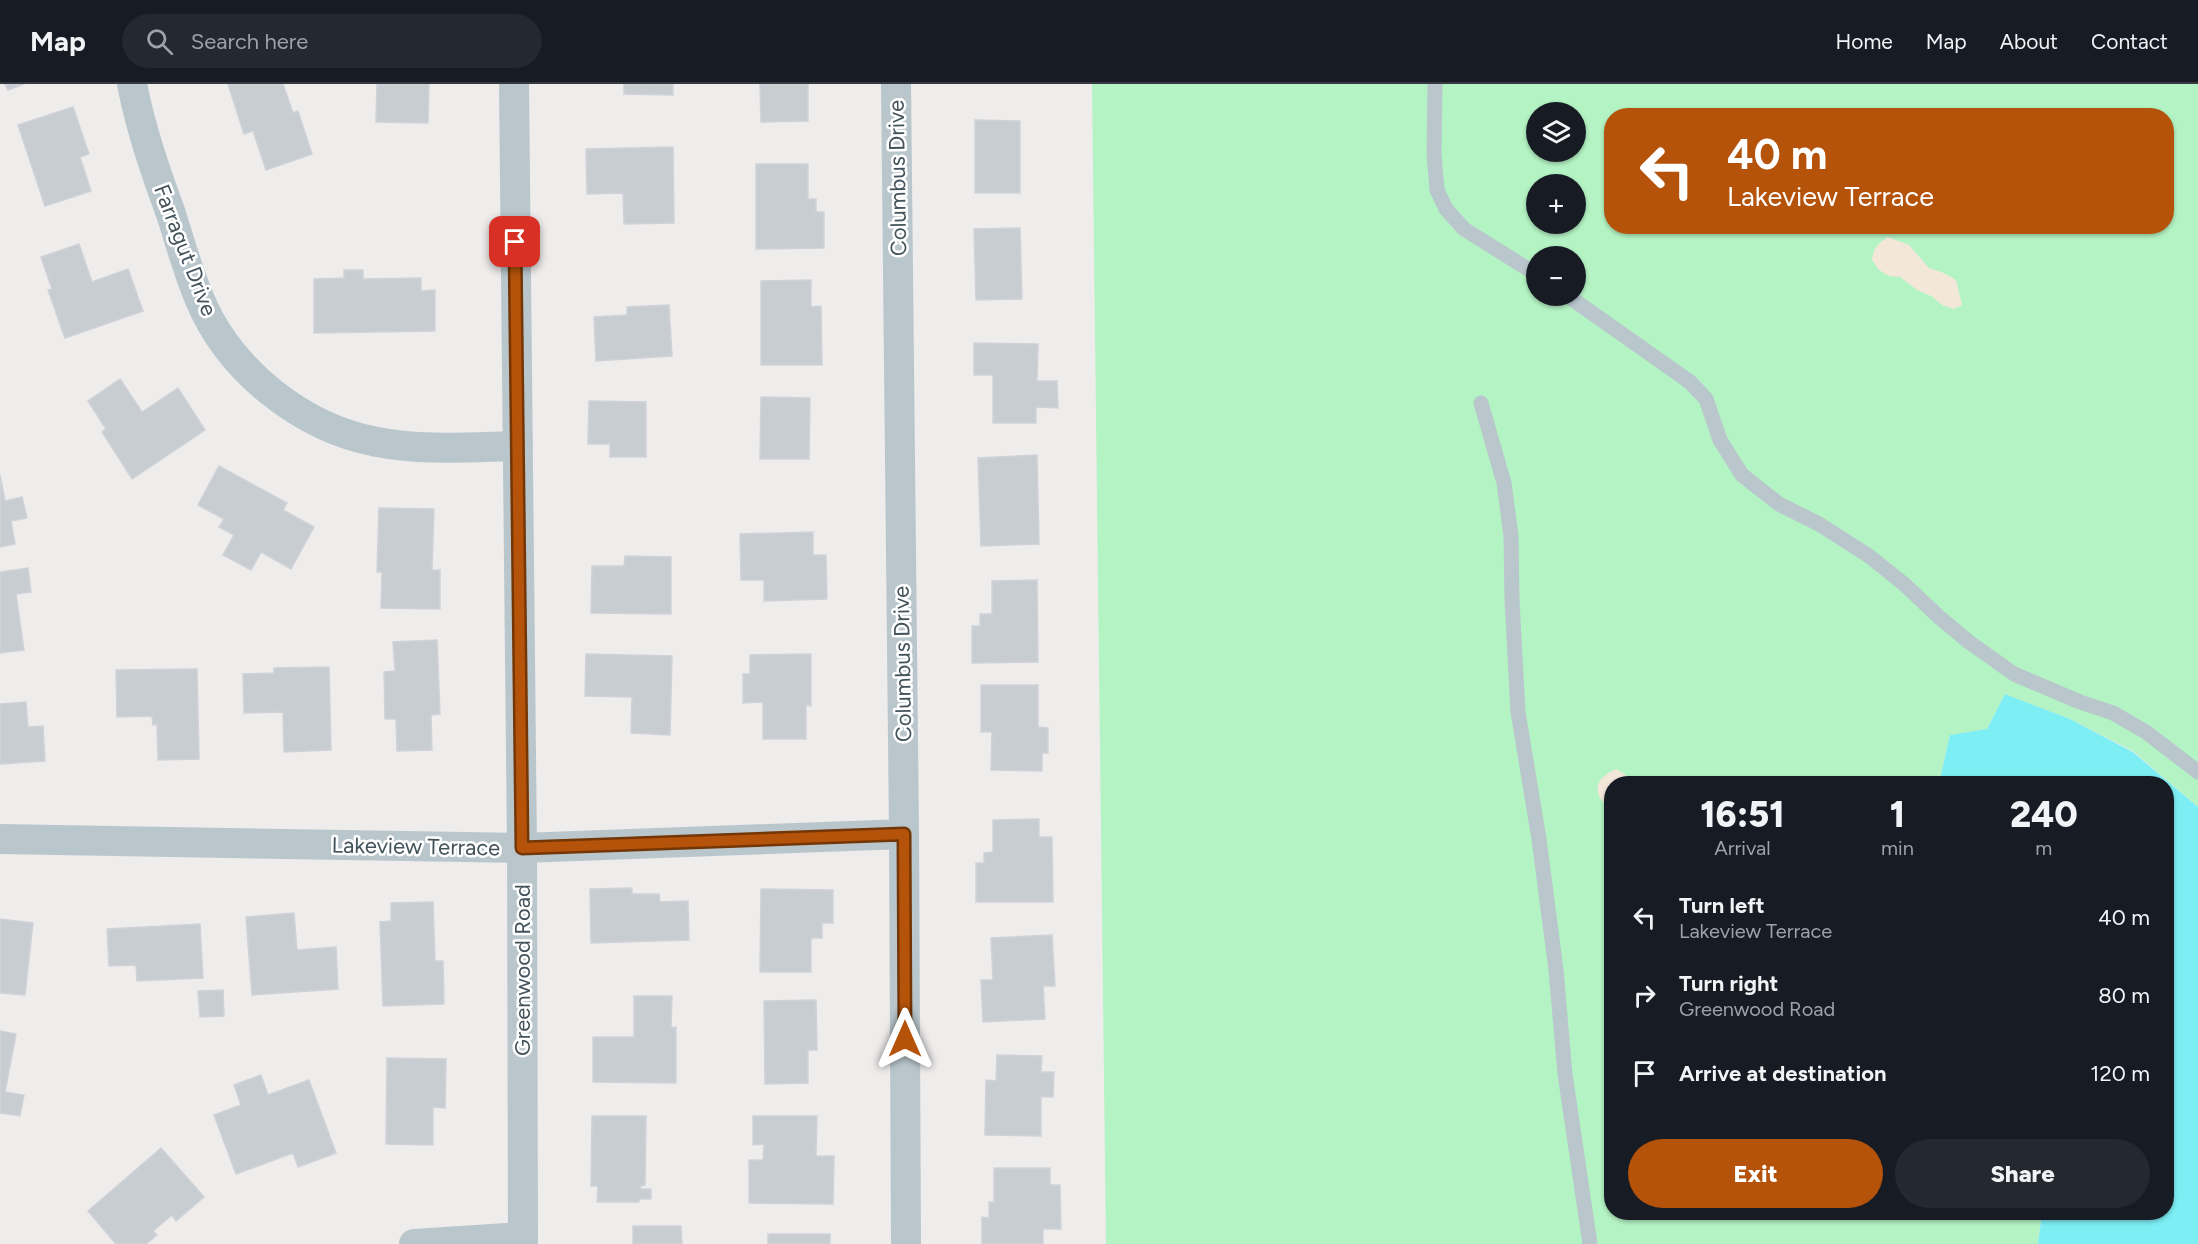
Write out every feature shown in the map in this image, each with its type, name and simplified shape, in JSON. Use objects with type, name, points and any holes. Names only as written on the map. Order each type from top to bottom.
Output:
[{"type":"street","name":"Farragut Drive","points":[[132,84],[140,124],[200,301],[224,342],[255,378],[292,408],[334,430],[376,442],[419,447],[518,446]]},
{"type":"street","name":"Greenwood Road","points":[[514,84],[522,848],[523,1241]]},
{"type":"street","name":"Columbus Drive","points":[[896,84],[906,1244]]},
{"type":"street","name":"Lakeview Terrace","points":[[0,839],[522,848],[904,834]]},
{"type":"street","points":[[414,1244],[523,1241]]},
{"type":"lane","points":[[1434,84],[1434,154],[1437,190],[1446,209],[1464,229],[1526,268]]},
{"type":"lane","points":[[1582,306],[1690,382],[1706,399],[1720,440],[1742,475],[1779,504],[1820,524],[1869,556],[1969,642],[2014,674],[2080,702],[2113,713],[2146,732],[2198,771]]},
{"type":"lane","points":[[1481,403],[1504,483],[1511,536],[1518,712],[1539,839],[1556,970],[1565,1074],[1590,1244]]},
{"type":"green space","points":[[1092,84],[2198,84],[2198,807],[2174,786],[2174,776],[2162,776],[2133,751],[2070,719],[2005,694],[1987,729],[1950,735],[1941,776],[1604,776],[1604,1220],[2041,1220],[2038,1244],[1106,1244]]},
{"type":"sand","points":[[1888,237],[1909,245],[1929,268],[1956,280],[1962,305],[1953,309],[1942,305],[1900,277],[1889,276],[1879,270],[1872,260],[1875,249]]},
{"type":"sand","points":[[1616,769],[1626,776],[1604,776]]},
{"type":"sand","points":[[1603,777],[1604,802],[1598,793],[1599,782]]},
{"type":"water","points":[[2005,694],[2070,719],[2133,752],[2161,776],[1941,776],[1950,735],[1987,729]]},
{"type":"water","points":[[2174,787],[2198,807],[2198,1244],[2038,1244],[2041,1220],[2174,1220]]},
{"type":"building","points":[[5,84],[24,84],[8,90]]},
{"type":"building","points":[[228,84],[283,84],[293,113],[298,111],[312,154],[266,170],[253,131],[244,134]]},
{"type":"building","points":[[377,84],[429,84],[428,123],[376,122]]},
{"type":"building","points":[[624,84],[673,84],[673,95],[624,94]]},
{"type":"building","points":[[760,84],[808,84],[808,121],[761,122]]},
{"type":"building","points":[[73,107],[89,154],[80,157],[91,191],[45,206],[18,125]]},
{"type":"building","points":[[975,120],[1020,121],[1020,193],[975,193]]},
{"type":"building","points":[[673,147],[674,223],[624,224],[623,193],[587,194],[586,149]]},
{"type":"building","points":[[756,164],[808,164],[808,199],[816,199],[816,212],[824,212],[824,248],[756,249]]},
{"type":"building","points":[[1020,228],[1022,299],[976,300],[974,229]]},
{"type":"building","points":[[79,244],[92,282],[128,269],[143,311],[65,338],[48,290],[52,289],[41,257]]},
{"type":"building","points":[[344,270],[363,270],[363,279],[421,278],[421,291],[435,290],[435,331],[314,333],[314,279],[344,278]]},
{"type":"building","points":[[811,280],[811,307],[821,306],[822,365],[761,365],[761,281]]},
{"type":"building","points":[[669,305],[672,356],[596,361],[594,317],[627,315],[627,307]]},
{"type":"building","points":[[974,343],[1038,344],[1037,381],[1057,381],[1058,408],[1036,407],[1036,423],[993,423],[993,375],[974,375]]},
{"type":"building","points":[[120,379],[142,412],[178,388],[205,430],[132,479],[102,432],[106,429],[88,401]]},
{"type":"building","points":[[761,397],[810,398],[809,459],[760,459]]},
{"type":"building","points":[[589,401],[646,402],[646,457],[610,457],[610,444],[588,444]]},
{"type":"building","points":[[1037,455],[1039,544],[981,546],[978,458]]},
{"type":"building","points":[[219,466],[287,503],[283,510],[314,527],[291,569],[261,552],[251,570],[223,555],[234,535],[219,527],[224,519],[198,505]]},
{"type":"building","points":[[0,475],[5,501],[22,497],[27,518],[11,521],[15,544],[0,547]]},
{"type":"building","points":[[379,508],[434,509],[432,570],[440,570],[440,609],[381,608],[382,572],[377,572]]},
{"type":"building","points":[[813,532],[813,555],[826,555],[827,599],[764,601],[764,580],[741,580],[740,534]]},
{"type":"building","points":[[625,556],[671,557],[671,614],[591,613],[592,566],[624,566]]},
{"type":"building","points":[[28,568],[31,592],[16,594],[24,650],[0,653],[0,572]]},
{"type":"building","points":[[1037,580],[1038,662],[972,663],[972,626],[980,626],[980,614],[992,614],[992,581]]},
{"type":"building","points":[[437,640],[440,714],[431,715],[432,750],[397,751],[396,719],[385,719],[384,672],[395,671],[393,642]]},
{"type":"building","points":[[586,654],[672,656],[670,735],[631,733],[632,697],[585,696]]},
{"type":"building","points":[[811,654],[811,706],[806,705],[806,739],[763,739],[763,702],[743,703],[743,674],[750,674],[750,655]]},
{"type":"building","points":[[329,667],[331,750],[284,752],[283,712],[244,713],[243,674],[274,673],[274,668]]},
{"type":"building","points":[[197,669],[199,759],[158,760],[157,724],[153,725],[152,716],[117,717],[116,670]]},
{"type":"building","points":[[981,685],[1038,685],[1038,727],[1048,728],[1048,753],[1042,753],[1042,771],[991,770],[992,732],[981,732]]},
{"type":"building","points":[[26,702],[28,727],[43,726],[45,761],[0,764],[0,704]]},
{"type":"building","points":[[1039,819],[1039,837],[1052,837],[1053,902],[976,902],[976,863],[984,863],[984,853],[993,852],[993,820]]},
{"type":"building","points":[[632,888],[632,894],[659,894],[660,902],[688,901],[689,940],[591,943],[590,889]]},
{"type":"building","points":[[761,889],[833,890],[833,923],[822,923],[822,938],[811,938],[811,972],[760,972]]},
{"type":"building","points":[[433,902],[435,961],[443,961],[444,1004],[383,1006],[380,922],[391,921],[391,903]]},
{"type":"building","points":[[294,913],[297,950],[336,947],[338,989],[252,995],[246,917]]},
{"type":"building","points":[[0,919],[33,923],[25,995],[0,993]]},
{"type":"building","points":[[200,924],[203,978],[137,981],[136,965],[109,966],[107,929]]},
{"type":"building","points":[[1052,935],[1055,986],[1043,986],[1045,1019],[983,1022],[981,980],[993,980],[991,938]]},
{"type":"building","points":[[223,990],[224,1016],[200,1017],[198,991]]},
{"type":"building","points":[[634,996],[672,996],[671,1028],[676,1027],[676,1083],[593,1082],[593,1037],[634,1037]]},
{"type":"building","points":[[816,1000],[817,1050],[808,1050],[808,1083],[765,1084],[764,1001]]},
{"type":"building","points":[[0,1031],[16,1034],[5,1092],[24,1095],[20,1116],[0,1113]]},
{"type":"building","points":[[997,1055],[1042,1056],[1041,1072],[1054,1072],[1053,1097],[1041,1097],[1041,1136],[985,1135],[986,1080],[996,1081]]},
{"type":"building","points":[[387,1058],[446,1059],[445,1108],[433,1107],[433,1145],[386,1144]]},
{"type":"building","points":[[261,1075],[268,1095],[309,1080],[336,1153],[298,1167],[293,1153],[236,1174],[214,1115],[241,1105],[234,1085]]},
{"type":"building","points":[[592,1116],[646,1116],[645,1185],[640,1189],[651,1189],[651,1199],[639,1199],[639,1202],[597,1202],[598,1186],[591,1186]]},
{"type":"building","points":[[753,1116],[817,1116],[816,1156],[834,1156],[833,1204],[749,1203],[749,1160],[763,1160],[764,1144],[753,1145]]},
{"type":"building","points":[[161,1148],[204,1197],[176,1221],[172,1215],[153,1231],[157,1235],[146,1244],[116,1244],[88,1211]]},
{"type":"building","points":[[994,1168],[1050,1168],[1050,1185],[1060,1185],[1061,1229],[1043,1229],[1043,1244],[982,1244],[982,1217],[989,1218],[989,1202],[994,1202]]},
{"type":"building","points":[[633,1226],[681,1226],[682,1244],[633,1244]]},
{"type":"building","points":[[768,1234],[830,1234],[830,1244],[768,1244]]},
{"type":"route","points":[[515,242],[522,848],[904,834],[905,1039]]}]
